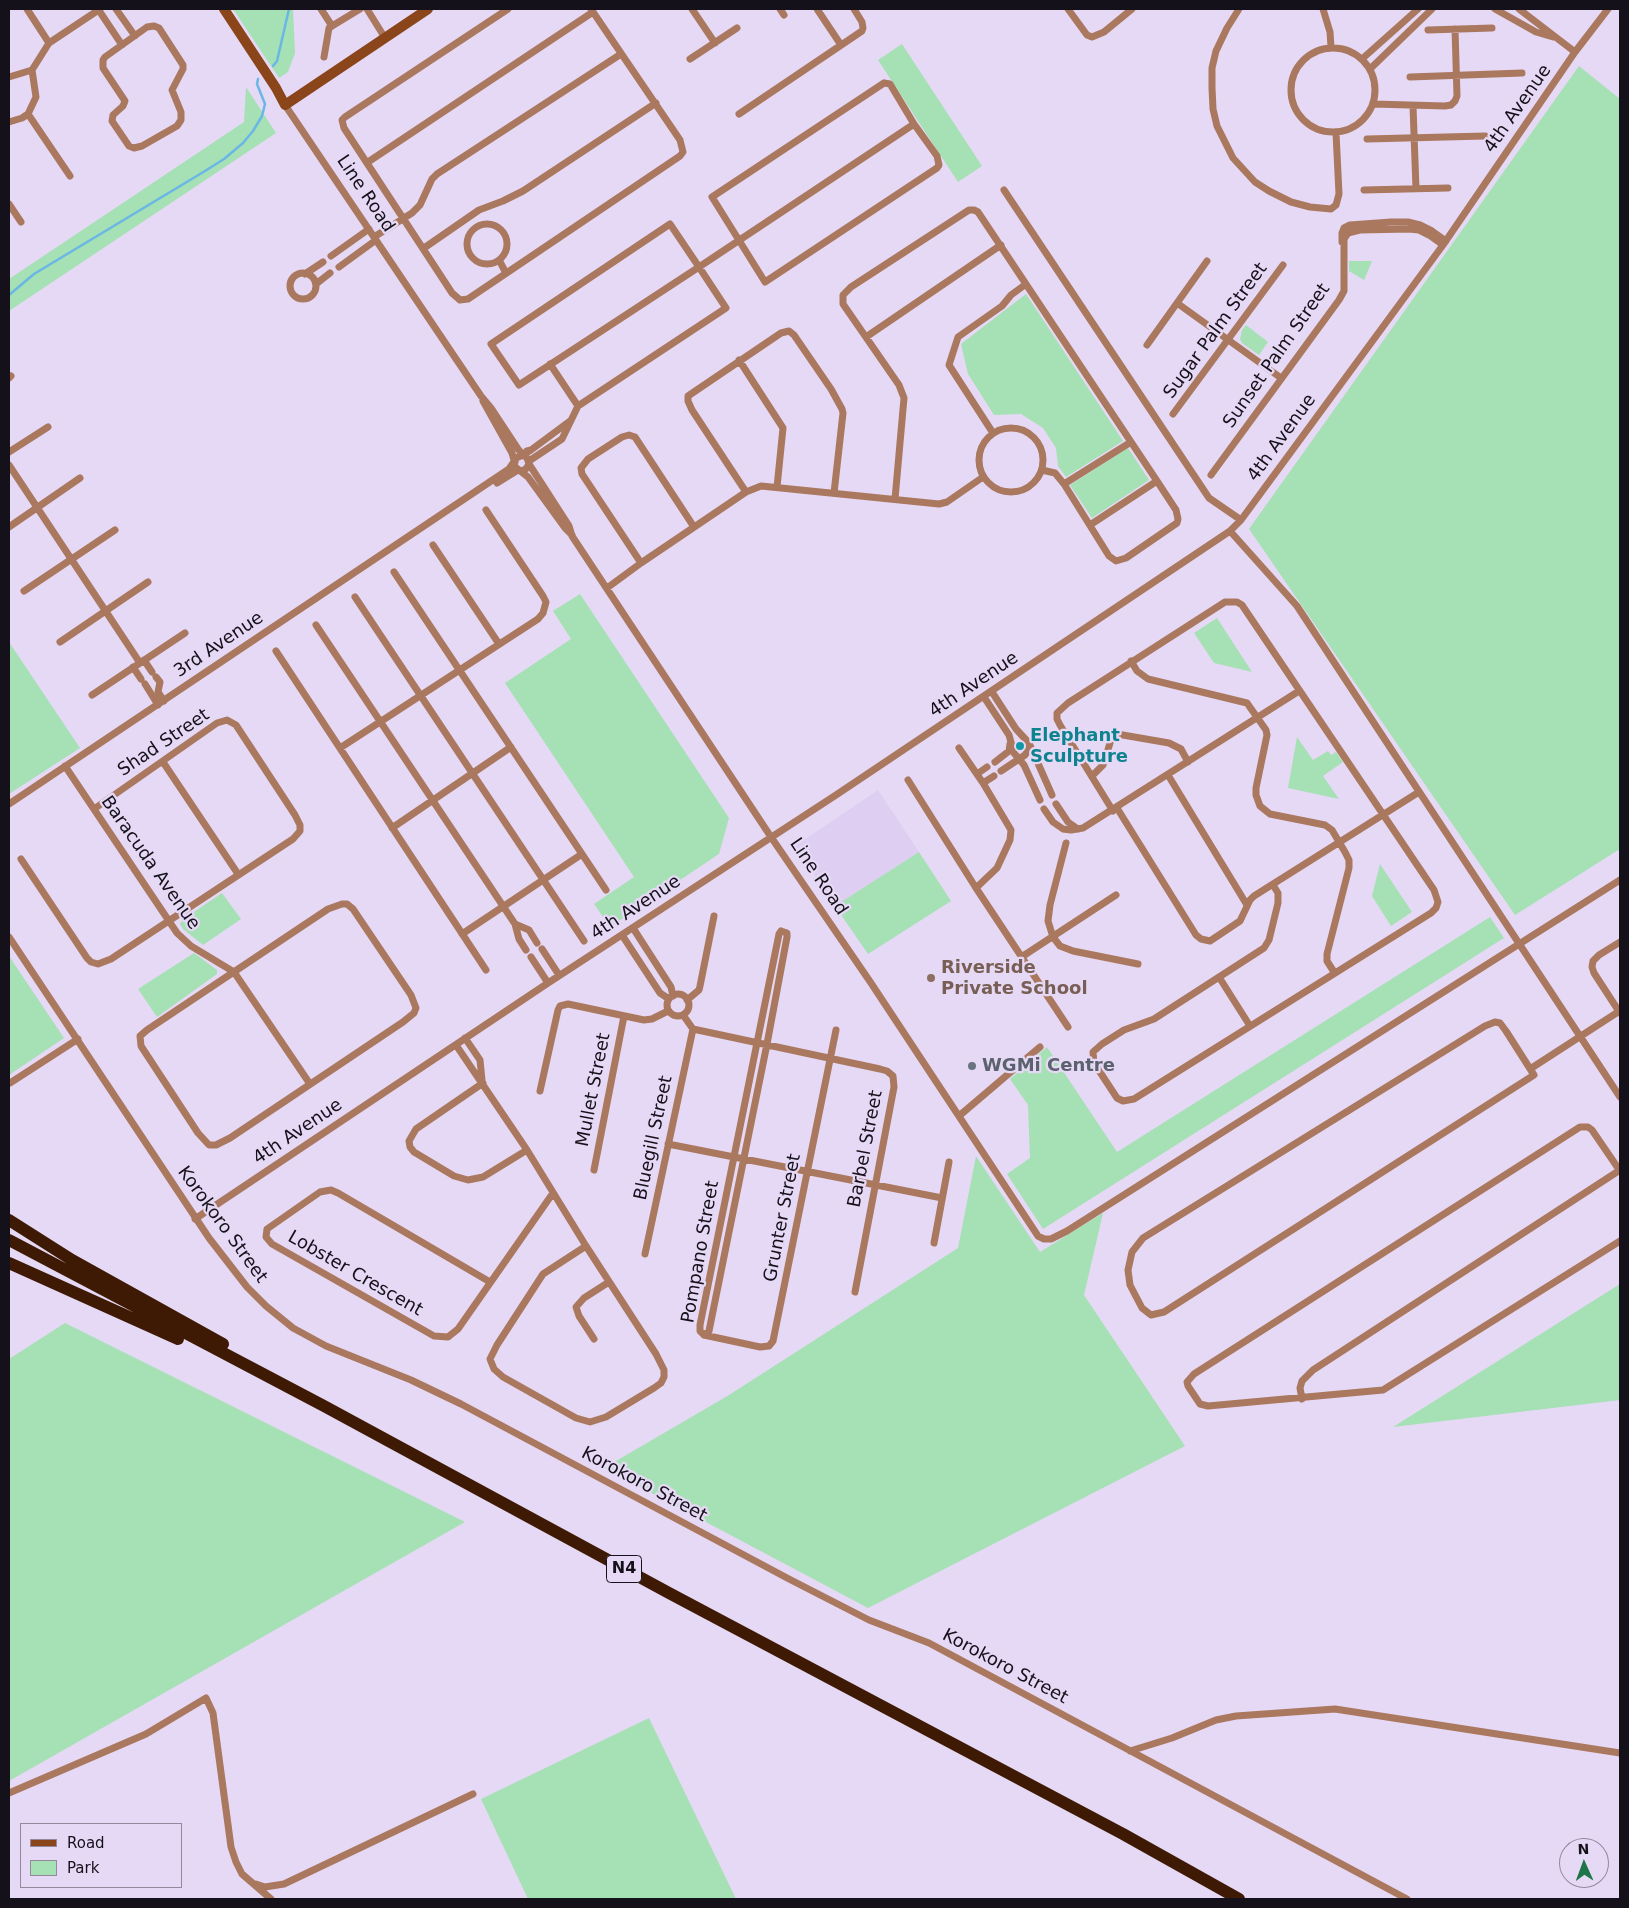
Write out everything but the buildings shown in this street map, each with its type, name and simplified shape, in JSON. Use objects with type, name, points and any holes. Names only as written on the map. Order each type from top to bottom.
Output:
[{"type":"highway","points":[[9,1220],[72,1260],[400,1440],[432,1461],[447,1474]]},
{"type":"highway","name":"N4","points":[[9,1240],[324,1406],[447,1474],[1123,1834],[1239,1899]]},
{"type":"highway","points":[[9,1263],[152,1327],[285,1390],[324,1406]]},
{"type":"street","points":[[27,9],[49,43]]},
{"type":"street","points":[[9,122],[28,114],[36,97],[32,70],[49,43],[99,9],[122,45]]},
{"type":"street","points":[[116,9],[135,36]]},
{"type":"street","name":"Line Road","points":[[224,9],[285,104],[481,396],[512,453],[519,471],[528,477],[564,528],[572,536],[1038,1236],[1051,1239],[1067,1231],[1519,944]]},
{"type":"street","points":[[321,9],[332,26]]},
{"type":"street","points":[[324,56],[329,28],[360,9]]},
{"type":"street","points":[[367,9],[385,38]]},
{"type":"street","points":[[285,104],[428,9]]},
{"type":"street","points":[[368,162],[592,10],[680,140],[683,152],[680,156],[468,299],[460,300],[452,293],[342,123],[345,116],[508,9]]},
{"type":"street","points":[[692,9],[715,43]]},
{"type":"street","points":[[817,9],[841,45]]},
{"type":"street","points":[[739,114],[863,28],[862,22],[854,9]]},
{"type":"street","points":[[1068,9],[1087,34],[1092,37],[1104,32],[1132,9]]},
{"type":"street","points":[[1239,9],[1216,51],[1212,75],[1213,109],[1218,126],[1233,158],[1255,182],[1269,191],[1310,207],[1330,208],[1336,205],[1339,194],[1336,133]]},
{"type":"street","points":[[1322,9],[1330,32],[1330,48]]},
{"type":"street","points":[[1362,59],[1418,9]]},
{"type":"street","points":[[1370,69],[1432,9]]},
{"type":"street","points":[[1494,9],[1536,32],[1556,37]]},
{"type":"street","points":[[1519,9],[1576,52]]},
{"type":"street","name":"4th Avenue","points":[[195,1219],[559,975],[992,692],[1230,531],[1241,520],[1444,243],[1576,52],[1608,9]]},
{"type":"street","points":[[151,26],[158,28],[183,69],[172,90],[181,112],[181,120],[177,126],[142,146],[134,148],[129,146],[112,121],[113,115],[125,104],[125,101],[102,64],[105,57],[135,36],[151,26]]},
{"type":"street","points":[[690,59],[737,28]]},
{"type":"street","points":[[1428,30],[1492,28]]},
{"type":"street","points":[[1373,104],[1450,105],[1455,101],[1457,96],[1455,29]]},
{"type":"street","points":[[1321,48],[1349,50],[1362,59],[1370,69],[1375,82],[1373,104],[1361,122],[1336,133],[1320,130],[1308,124],[1298,115],[1292,102],[1290,89],[1292,76],[1299,64],[1309,54],[1321,48]]},
{"type":"street","points":[[338,268],[420,205],[437,174],[621,54]]},
{"type":"street","points":[[9,77],[32,70]]},
{"type":"street","points":[[1410,77],[1522,74]]},
{"type":"street","points":[[880,84],[890,84],[914,124],[937,156],[939,165],[937,168],[766,282],[739,240],[712,197],[880,84]]},
{"type":"street","points":[[424,248],[479,210],[512,197],[656,103]]},
{"type":"street","points":[[1413,106],[1416,189]]},
{"type":"street","points":[[28,114],[70,176]]},
{"type":"street","points":[[527,460],[562,440],[578,406],[726,308],[699,267],[670,224],[491,344],[519,385],[699,267],[914,124]]},
{"type":"street","points":[[1367,139],[1485,136]]},
{"type":"street","points":[[1364,190],[1448,188]]},
{"type":"street","points":[[1004,190],[1210,498],[1241,520]]},
{"type":"street","points":[[9,204],[21,222]]},
{"type":"street","points":[[895,499],[904,398],[899,385],[843,304],[843,295],[845,290],[969,210],[978,212],[1001,245],[1176,510],[1177,523],[1126,558],[1116,561],[1112,559],[1064,484],[1055,473],[1042,470]]},
{"type":"street","points":[[467,218],[474,229]]},
{"type":"street","points":[[484,224],[490,224],[502,230],[508,242],[504,255],[499,260],[487,264],[481,263],[471,255],[467,242],[474,229],[484,224]]},
{"type":"street","points":[[331,256],[369,229]]},
{"type":"street","name":"Sunset Palm Street","points":[[1211,475],[1344,291],[1344,239],[1348,233],[1353,231],[1391,229],[1419,230],[1444,243]]},
{"type":"street","points":[[866,337],[1001,245]]},
{"type":"street","points":[[499,260],[506,273]]},
{"type":"street","points":[[1147,345],[1206,261]]},
{"type":"street","points":[[305,274],[312,277],[316,284],[315,292],[309,298],[301,299],[294,296],[291,291],[291,281],[296,276],[305,274],[322,262]]},
{"type":"street","name":"Sugar Palm Street","points":[[1173,414],[1283,265]]},
{"type":"street","points":[[316,284],[330,273]]},
{"type":"street","points":[[994,433],[948,365],[958,337],[1002,306],[1011,295],[1026,284]]},
{"type":"street","points":[[1177,303],[1281,378]]},
{"type":"street","points":[[746,492],[692,410],[688,400],[690,393],[781,333],[789,331],[794,335],[835,394],[842,409],[834,493]]},
{"type":"street","points":[[739,360],[783,428],[776,487]]},
{"type":"street","points":[[550,364],[578,406]]},
{"type":"street","name":"Line Road","points":[[481,396],[527,460],[569,526],[572,536]]},
{"type":"street","points":[[518,449],[522,451],[531,450],[570,422]]},
{"type":"street","points":[[9,452],[48,427]]},
{"type":"street","points":[[1012,428],[1030,435],[1039,444],[1042,450],[1042,470],[1032,485],[1015,492],[997,489],[983,477],[979,465],[980,453],[985,442],[994,433],[1012,428]]},
{"type":"street","points":[[641,563],[582,474],[581,468],[584,463],[595,455],[622,437],[628,435],[635,437],[694,527]]},
{"type":"street","points":[[1064,484],[1130,442]]},
{"type":"street","points":[[519,471],[526,469],[531,450]]},
{"type":"street","points":[[514,462],[518,456],[527,460]]},
{"type":"street","name":"3rd Avenue","points":[[9,804],[445,510],[509,469],[514,462]]},
{"type":"street","points":[[9,465],[105,611],[160,682],[158,692],[161,703]]},
{"type":"street","name":"3rd Avenue","points":[[445,510],[454,511],[511,473],[519,471]]},
{"type":"street","points":[[607,588],[746,492],[761,486],[939,504],[948,502],[983,477]]},
{"type":"street","points":[[9,527],[80,478]]},
{"type":"street","points":[[1090,525],[1157,481]]},
{"type":"street","points":[[340,748],[538,619],[543,613],[546,602],[486,510]]},
{"type":"street","points":[[24,591],[115,530]]},
{"type":"street","points":[[1230,531],[1297,606],[1620,1097]]},
{"type":"street","points":[[433,545],[499,644]]},
{"type":"street","points":[[394,572],[606,890]]},
{"type":"street","points":[[60,642],[148,582]]},
{"type":"street","points":[[355,597],[584,941]]},
{"type":"street","points":[[1273,885],[1278,893],[1278,903],[1267,944],[1264,948],[1154,1019],[1124,1030],[1093,1052],[1094,1063],[1118,1098],[1128,1101],[1431,912],[1436,908],[1438,902],[1434,890],[1384,815],[1299,692],[1242,605],[1237,602],[1225,602],[1060,708],[1057,718],[1060,725],[1196,935],[1201,939],[1210,941],[1234,926],[1240,921],[1247,905],[1254,896],[1340,843],[1384,815],[1419,792]]},
{"type":"street","points":[[316,625],[515,924],[519,939],[526,950]]},
{"type":"street","points":[[92,695],[185,632]]},
{"type":"street","points":[[276,651],[486,970]]},
{"type":"street","points":[[1131,661],[1137,671],[1148,679],[1247,703],[1267,735],[1256,788],[1256,795],[1260,806],[1270,814],[1329,827],[1340,843],[1349,860],[1349,868],[1327,954],[1334,972]]},
{"type":"street","points":[[133,667],[161,703]]},
{"type":"street","points":[[992,692],[1016,729],[1029,743],[1052,795]]},
{"type":"street","points":[[1044,809],[1053,822],[1063,828],[1078,830],[1088,826],[1299,692]]},
{"type":"street","points":[[984,697],[1009,735],[1009,751],[995,762]]},
{"type":"street","name":"Shad Street","points":[[94,809],[217,723],[227,720],[236,726],[300,825],[300,831],[293,839],[238,874]]},
{"type":"street","points":[[1092,776],[1103,765],[1111,740],[1117,734],[1169,743],[1180,749],[1188,762]]},
{"type":"street","points":[[1001,771],[1020,759],[1029,750],[1029,743]]},
{"type":"street","points":[[1010,744],[1014,753],[1029,773],[1040,800]]},
{"type":"street","points":[[392,828],[511,747]]},
{"type":"street","points":[[959,748],[1010,826],[1011,834],[997,868],[976,888]]},
{"type":"street","points":[[21,859],[87,958],[91,962],[98,964],[111,959],[238,874],[163,762]]},
{"type":"street","name":"Baracuda Avenue","points":[[65,766],[177,933],[191,946],[234,972],[310,1084]]},
{"type":"street","points":[[977,774],[987,767]]},
{"type":"street","points":[[1168,775],[1247,905]]},
{"type":"street","points":[[983,783],[994,776]]},
{"type":"street","points":[[908,780],[976,888],[1023,956],[1068,1027]]},
{"type":"street","points":[[1056,804],[1068,822],[1078,830]]},
{"type":"street","points":[[1066,843],[1050,906],[1048,921],[1052,937],[1060,946],[1073,951],[1138,964]]},
{"type":"street","points":[[462,934],[582,854]]},
{"type":"street","points":[[1519,944],[1620,880]]},
{"type":"street","points":[[1023,956],[1116,895]]},
{"type":"street","points":[[347,904],[353,909],[411,995],[416,1008],[414,1013],[403,1022],[310,1084],[222,1142],[209,1145],[198,1133],[141,1046],[139,1040],[140,1036],[147,1030],[234,972],[328,909],[347,904]]},
{"type":"street","points":[[687,1000],[699,990],[714,916]]},
{"type":"street","points":[[515,924],[529,930],[537,943]]},
{"type":"street","points":[[633,928],[671,987],[668,1011]]},
{"type":"street","points":[[622,935],[660,993],[671,998],[681,995],[687,1000],[688,1008],[683,1015],[675,1016],[668,1011]]},
{"type":"street","name":"Korokoro Street","points":[[9,937],[195,1219],[247,1287],[266,1306],[298,1330],[326,1346],[411,1380],[461,1404],[869,1620],[929,1643],[1408,1899]]},
{"type":"street","points":[[1530,1069],[1619,1012],[1592,967],[1593,961],[1599,955],[1620,942]]},
{"type":"street","points":[[542,949],[559,975]]},
{"type":"street","name":"Pompano Street","points":[[779,956],[766,1044],[715,1305],[709,1331],[704,1335],[701,1334],[699,1328],[764,1008],[779,956]]},
{"type":"street","points":[[531,957],[548,983]]},
{"type":"street","points":[[1219,977],[1250,1026]]},
{"type":"street","points":[[540,1091],[560,1006],[568,1004],[624,1016],[652,1019],[668,1011]]},
{"type":"street","points":[[764,1008],[772,1009]]},
{"type":"street","points":[[683,1015],[693,1029],[831,1058]]},
{"type":"street","name":"Mullet Street","points":[[594,1170],[624,1016]]},
{"type":"street","points":[[1496,1022],[1500,1024],[1530,1069],[1534,1075],[1164,1312],[1151,1315],[1142,1308],[1130,1285],[1128,1270],[1132,1252],[1144,1238],[1485,1026],[1496,1022]]},
{"type":"street","name":"Bluegill Street","points":[[645,1254],[693,1029]]},
{"type":"street","name":"Grunter Street","points":[[704,1335],[760,1348],[771,1344],[781,1306],[836,1030]]},
{"type":"street","points":[[465,1038],[480,1060],[483,1083]]},
{"type":"street","points":[[10,1083],[78,1039]]},
{"type":"street","points":[[456,1045],[527,1150],[661,1362],[664,1377],[661,1383],[606,1417],[590,1422],[576,1418],[503,1377],[494,1369],[490,1359],[537,1281],[548,1269],[586,1246]]},
{"type":"street","points":[[959,1116],[1040,1047]]},
{"type":"street","name":"Barbel Street","points":[[831,1058],[880,1068],[893,1076],[894,1087],[874,1184],[855,1292]]},
{"type":"street","points":[[751,1075],[760,1076]]},
{"type":"street","points":[[483,1083],[416,1129],[409,1140],[410,1147],[414,1152],[454,1176],[468,1180],[484,1176],[527,1150]]},
{"type":"street","points":[[740,1125],[749,1127]]},
{"type":"street","points":[[1302,1399],[1300,1388],[1302,1381],[1313,1370],[1620,1171],[1592,1130],[1588,1127],[1580,1127],[1194,1374],[1187,1382],[1203,1406],[1302,1399],[1373,1392],[1390,1388],[1620,1241]]},
{"type":"street","points":[[668,1144],[942,1198]]},
{"type":"street","points":[[934,1243],[949,1162]]},
{"type":"street","name":"Lobster Crescent","points":[[490,1282],[331,1190],[320,1192],[267,1229],[266,1236],[272,1244],[438,1337],[448,1337],[455,1333],[553,1192]]},
{"type":"street","points":[[726,1194],[735,1196]]},
{"type":"street","points":[[715,1248],[725,1250]]},
{"type":"street","points":[[594,1340],[579,1316],[576,1307],[584,1298],[609,1282]]},
{"type":"street","points":[[705,1303],[715,1305]]},
{"type":"street","points":[[9,1793],[146,1734],[206,1698],[213,1714],[231,1847],[242,1874],[268,1898]]},
{"type":"street","points":[[1130,1751],[1172,1738],[1216,1720],[1236,1716],[1335,1709],[1620,1753]]},
{"type":"street","points":[[251,1883],[265,1886],[284,1884],[473,1794]]},
{"type":"shaded area","points":[[878,790],[919,852],[835,906],[795,846]]},
{"type":"green space","points":[[233,9],[293,9],[295,53],[288,72],[279,78]]},
{"type":"green space","points":[[902,44],[982,166],[958,182],[878,60]]},
{"type":"green space","points":[[1579,66],[1620,99],[1620,849],[1515,915],[1249,529]]},
{"type":"green space","points":[[246,87],[276,133],[9,311],[9,279],[244,122]]},
{"type":"green space","points":[[1349,261],[1372,261],[1364,280],[1349,271]]},
{"type":"green space","points":[[1026,294],[1123,441],[1066,477],[1058,466],[1056,448],[1043,428],[1021,414],[994,415],[968,374],[961,344]]},
{"type":"green space","points":[[1246,325],[1268,342],[1259,355],[1242,343],[1240,339],[1242,330]]},
{"type":"green space","points":[[1128,448],[1149,480],[1092,518],[1070,485]]},
{"type":"green space","points":[[580,594],[729,818],[719,854],[610,927],[594,904],[634,877],[505,683],[571,639],[553,611]]},
{"type":"green space","points":[[1217,618],[1252,672],[1214,663],[1194,633]]},
{"type":"green space","points":[[9,642],[80,748],[9,794]]},
{"type":"green space","points":[[1297,737],[1313,760],[1328,751],[1331,755],[1336,752],[1343,762],[1323,776],[1339,799],[1288,788]]},
{"type":"green space","points":[[919,852],[951,901],[868,954],[835,906]]},
{"type":"green space","points":[[1380,864],[1412,912],[1391,926],[1372,896]]},
{"type":"green space","points":[[222,893],[241,919],[203,945],[183,929],[180,924],[182,920]]},
{"type":"green space","points":[[1490,917],[1504,938],[1043,1229],[1007,1174],[1030,1158],[1028,1105],[1010,1079],[1047,1047],[1117,1152]]},
{"type":"green space","points":[[194,953],[217,970],[217,974],[157,1017],[138,989]]},
{"type":"green space","points":[[9,956],[64,1038],[9,1075]]},
{"type":"green space","points":[[976,1156],[1040,1252],[1103,1213],[1084,1295],[1185,1446],[868,1608],[604,1468],[729,1395],[958,1248]]},
{"type":"green space","points":[[1620,1284],[1620,1400],[1393,1427]]},
{"type":"green space","points":[[65,1323],[465,1522],[9,1781],[9,1359]]},
{"type":"green space","points":[[649,1718],[736,1899],[528,1899],[481,1799]]},
{"type":"waterway","points":[[273,66],[277,61],[289,9]]},
{"type":"waterway","points":[[9,295],[34,274],[205,171],[224,159],[243,143],[262,116],[265,104],[257,84],[258,79]]},
{"type":"place","name":"Elephant Sculpture","points":[[1020,746]]},
{"type":"place","name":"Riverside Private School","points":[[931,978]]},
{"type":"place","name":"WGMi Centre","points":[[972,1066]]}]
